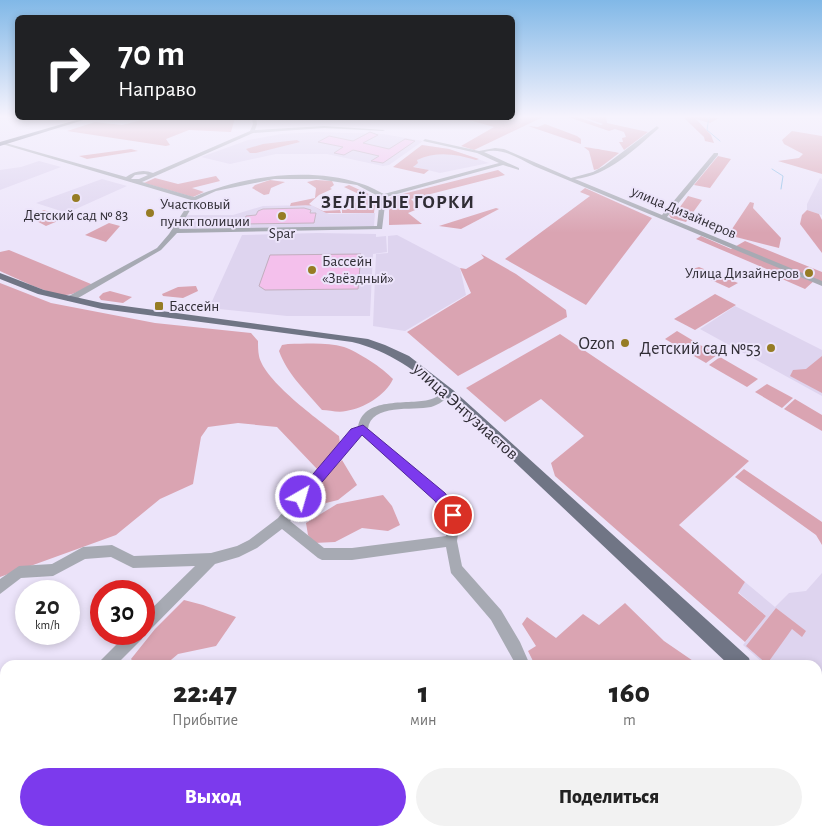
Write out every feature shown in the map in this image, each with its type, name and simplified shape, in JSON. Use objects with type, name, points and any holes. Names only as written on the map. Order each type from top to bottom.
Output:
[{"type":"main road","name":"улица Энтузиастов","points":[[0,276],[41,292],[102,306],[364,342],[404,356],[449,393],[737,660]]},
{"type":"street","points":[[44,155],[194,199],[238,183],[274,177],[296,176],[318,177],[348,182],[383,196],[503,163]]},
{"type":"street","points":[[149,177],[150,174],[141,172],[128,176],[137,181],[149,177],[199,155]]},
{"type":"street","points":[[486,155],[517,169]]},
{"type":"street","name":"улица Дизайнеров","points":[[517,155],[536,165],[822,284]]},
{"type":"street","points":[[588,186],[586,182],[591,177],[620,155]]},
{"type":"street","points":[[663,218],[715,155]]},
{"type":"street","points":[[113,175],[167,169]]},
{"type":"street","points":[[566,177],[578,179],[591,177]]},
{"type":"street","points":[[174,231],[380,228],[381,200],[383,196]]},
{"type":"street","points":[[70,299],[158,249],[168,241],[194,199]]},
{"type":"street","points":[[363,430],[367,416],[398,404],[431,404],[449,393]]},
{"type":"street","points":[[0,587],[19,572],[53,570],[83,553],[112,551],[133,562],[211,559],[239,551],[253,544],[282,522],[355,433],[363,430]]},
{"type":"street","points":[[363,430],[440,497],[449,508],[454,522],[451,541],[456,569],[496,615],[520,660]]},
{"type":"street","points":[[282,522],[322,554],[352,554],[451,541]]},
{"type":"street","points":[[155,615],[211,559]]},
{"type":"street","points":[[111,660],[125,645]]},
{"type":"shaded area","points":[[86,155],[112,155],[87,159],[79,156]]},
{"type":"shaded area","points":[[206,155],[271,155],[230,164],[201,157]]},
{"type":"shaded area","points":[[332,155],[403,155],[389,165],[383,166]]},
{"type":"shaded area","points":[[409,155],[466,155],[489,163],[440,173],[399,163]]},
{"type":"shaded area","points":[[409,155],[432,155],[417,160],[418,163],[413,167],[429,170],[424,174],[393,167]]},
{"type":"shaded area","points":[[454,155],[467,155],[479,159],[476,160]]},
{"type":"shaded area","points":[[590,155],[616,155],[598,169],[594,170]]},
{"type":"shaded area","points":[[802,155],[822,155],[822,174],[778,161],[799,158]]},
{"type":"shaded area","points":[[718,156],[731,159],[710,188],[694,185]]},
{"type":"shaded area","name":"Детский сад № 83","points":[[39,161],[61,167],[0,190],[0,170],[21,167]]},
{"type":"shaded area","points":[[498,170],[505,175],[411,199],[420,208],[408,213],[422,224],[389,225],[389,200],[391,197]]},
{"type":"shaded area","points":[[216,176],[220,181],[192,188],[204,192],[193,197],[144,183],[155,178],[178,184]]},
{"type":"shaded area","points":[[820,178],[822,179],[822,215],[807,210],[807,204]]},
{"type":"shaded area","name":"Детский сад № 83","points":[[102,179],[127,186],[67,213],[36,203]]},
{"type":"shaded area","points":[[270,180],[285,182],[271,188],[269,194],[264,195],[252,188],[255,185]]},
{"type":"shaded area","points":[[316,180],[332,181],[334,185],[330,188],[332,189],[319,195],[309,204],[311,205],[290,206],[291,203],[315,198],[316,188],[307,182]]},
{"type":"shaded area","points":[[349,185],[373,196],[375,203],[374,213],[342,213],[342,209],[352,209],[353,206],[347,207],[359,201],[359,196],[362,196],[362,203],[363,196],[344,187]]},
{"type":"shaded area","points":[[585,188],[652,218],[586,305],[505,259],[590,196],[580,192]]},
{"type":"shaded area","points":[[688,196],[702,200],[686,222],[671,218],[669,215],[677,211]]},
{"type":"shaded area","points":[[750,202],[754,203],[753,208],[781,238],[779,248],[728,235]]},
{"type":"shaded area","points":[[311,205],[329,214],[375,213],[374,226],[177,229],[186,215],[233,215],[263,206]]},
{"type":"shaded area","points":[[311,205],[323,211],[340,210],[341,213],[326,213]]},
{"type":"shaded area","points":[[496,208],[499,209],[461,229],[439,226]]},
{"type":"shaded area","points":[[44,210],[65,218],[46,226],[29,217]]},
{"type":"shaded area","points":[[807,210],[819,214],[822,220],[822,253],[800,224],[802,215]]},
{"type":"shaded area","points":[[109,223],[120,226],[106,242],[85,235]]},
{"type":"shaded area","points":[[376,234],[376,237],[386,236],[387,252],[373,254],[370,316],[287,316],[209,308],[242,235]]},
{"type":"shaded area","points":[[397,235],[460,268],[466,295],[405,331],[373,326],[376,254],[388,253],[388,236]]},
{"type":"shaded area","points":[[701,236],[731,249],[745,241],[822,272],[822,283],[815,280],[805,289],[773,275],[776,273],[696,239]]},
{"type":"shaded area","points":[[9,250],[92,284],[78,292],[67,295],[56,294],[31,285],[0,271],[0,252]]},
{"type":"shaded area","points":[[481,254],[516,274],[566,310],[567,317],[458,376],[407,332],[471,293],[460,268],[466,269],[484,258]]},
{"type":"shaded area","points":[[699,267],[738,283],[729,288],[689,270]]},
{"type":"shaded area","points":[[0,283],[51,303],[155,323],[251,333],[258,341],[259,356],[271,377],[293,399],[339,436],[340,444],[318,470],[277,427],[238,423],[208,427],[201,437],[193,484],[160,499],[116,535],[0,577]]},
{"type":"shaded area","points":[[196,286],[198,291],[183,298],[163,296],[162,294],[178,287]]},
{"type":"shaded area","points":[[110,291],[132,297],[123,303],[101,300],[99,297],[103,293]]},
{"type":"shaded area","points":[[715,294],[736,305],[695,330],[674,319]]},
{"type":"shaded area","points":[[735,306],[822,350],[822,396],[700,329]]},
{"type":"shaded area","points":[[677,331],[717,355],[706,363],[665,339]]},
{"type":"shaded area","points":[[560,334],[749,461],[679,525],[745,582],[738,593],[766,616],[745,642],[555,476],[551,463],[584,436],[541,399],[505,422],[466,388]]},
{"type":"shaded area","points":[[324,344],[344,347],[370,361],[393,379],[385,391],[367,404],[343,412],[322,410],[298,382],[282,359],[279,351],[282,345]]},
{"type":"shaded area","points":[[822,356],[822,393],[790,376],[793,370],[806,369]]},
{"type":"shaded area","points":[[720,357],[758,379],[747,387],[709,365]]},
{"type":"shaded area","points":[[767,384],[793,398],[782,408],[755,392]]},
{"type":"shaded area","points":[[795,399],[822,415],[822,431],[784,409]]},
{"type":"shaded area","points":[[342,460],[357,485],[338,500],[310,507],[293,516],[322,477]]},
{"type":"shaded area","points":[[744,469],[822,522],[822,545],[816,535],[735,477]]},
{"type":"shaded area","points":[[383,495],[392,506],[400,525],[388,531],[362,528],[335,542],[314,543],[308,535],[306,523],[337,504]]},
{"type":"shaded area","points":[[822,573],[822,660],[760,660],[743,645],[766,616],[738,592],[745,582],[775,607],[789,593],[806,591]]},
{"type":"shaded area","points":[[184,600],[236,617],[216,646],[178,654],[171,660],[131,659],[142,645],[155,645],[155,629]]},
{"type":"shaded area","points":[[625,603],[664,641],[692,660],[532,660],[528,651],[536,646],[522,624],[527,617],[556,638],[583,614],[599,625]]},
{"type":"shaded area","points":[[776,608],[806,631],[802,637],[792,629],[770,660],[762,660],[746,646]]},
{"type":"building","points":[[375,155],[395,155],[383,163],[371,161],[379,156]]},
{"type":"building","name":"Spar","points":[[304,208],[311,210],[310,213],[316,213],[314,223],[243,224],[246,216],[256,215],[258,211],[263,209]]},
{"type":"building","name":"Бассейн «Звёздный»","points":[[361,254],[358,289],[265,290],[259,286],[270,255]]},
{"type":"waterway","points":[[772,169],[783,176],[781,189]]},
{"type":"place","name":"Детский сад № 83","points":[[76,198]]},
{"type":"place","name":"Участковый пункт полиции","points":[[150,213]]},
{"type":"place","name":"Spar","points":[[282,216]]},
{"type":"place","name":"Бассейн «Звёздный»","points":[[312,270]]},
{"type":"place","name":"Улица Дизайнеров","points":[[809,273]]},
{"type":"place","name":"Бассейн","points":[[159,306]]},
{"type":"place","name":"Ozon","points":[[625,343]]},
{"type":"place","name":"Детский сад №53","points":[[771,348]]},
{"type":"district","name":"ЗЕЛЁНЫЕ ГОРКИ","points":[[398,201]]},
{"type":"route","points":[[301,497],[355,433],[363,430],[440,497],[453,515]]}]
